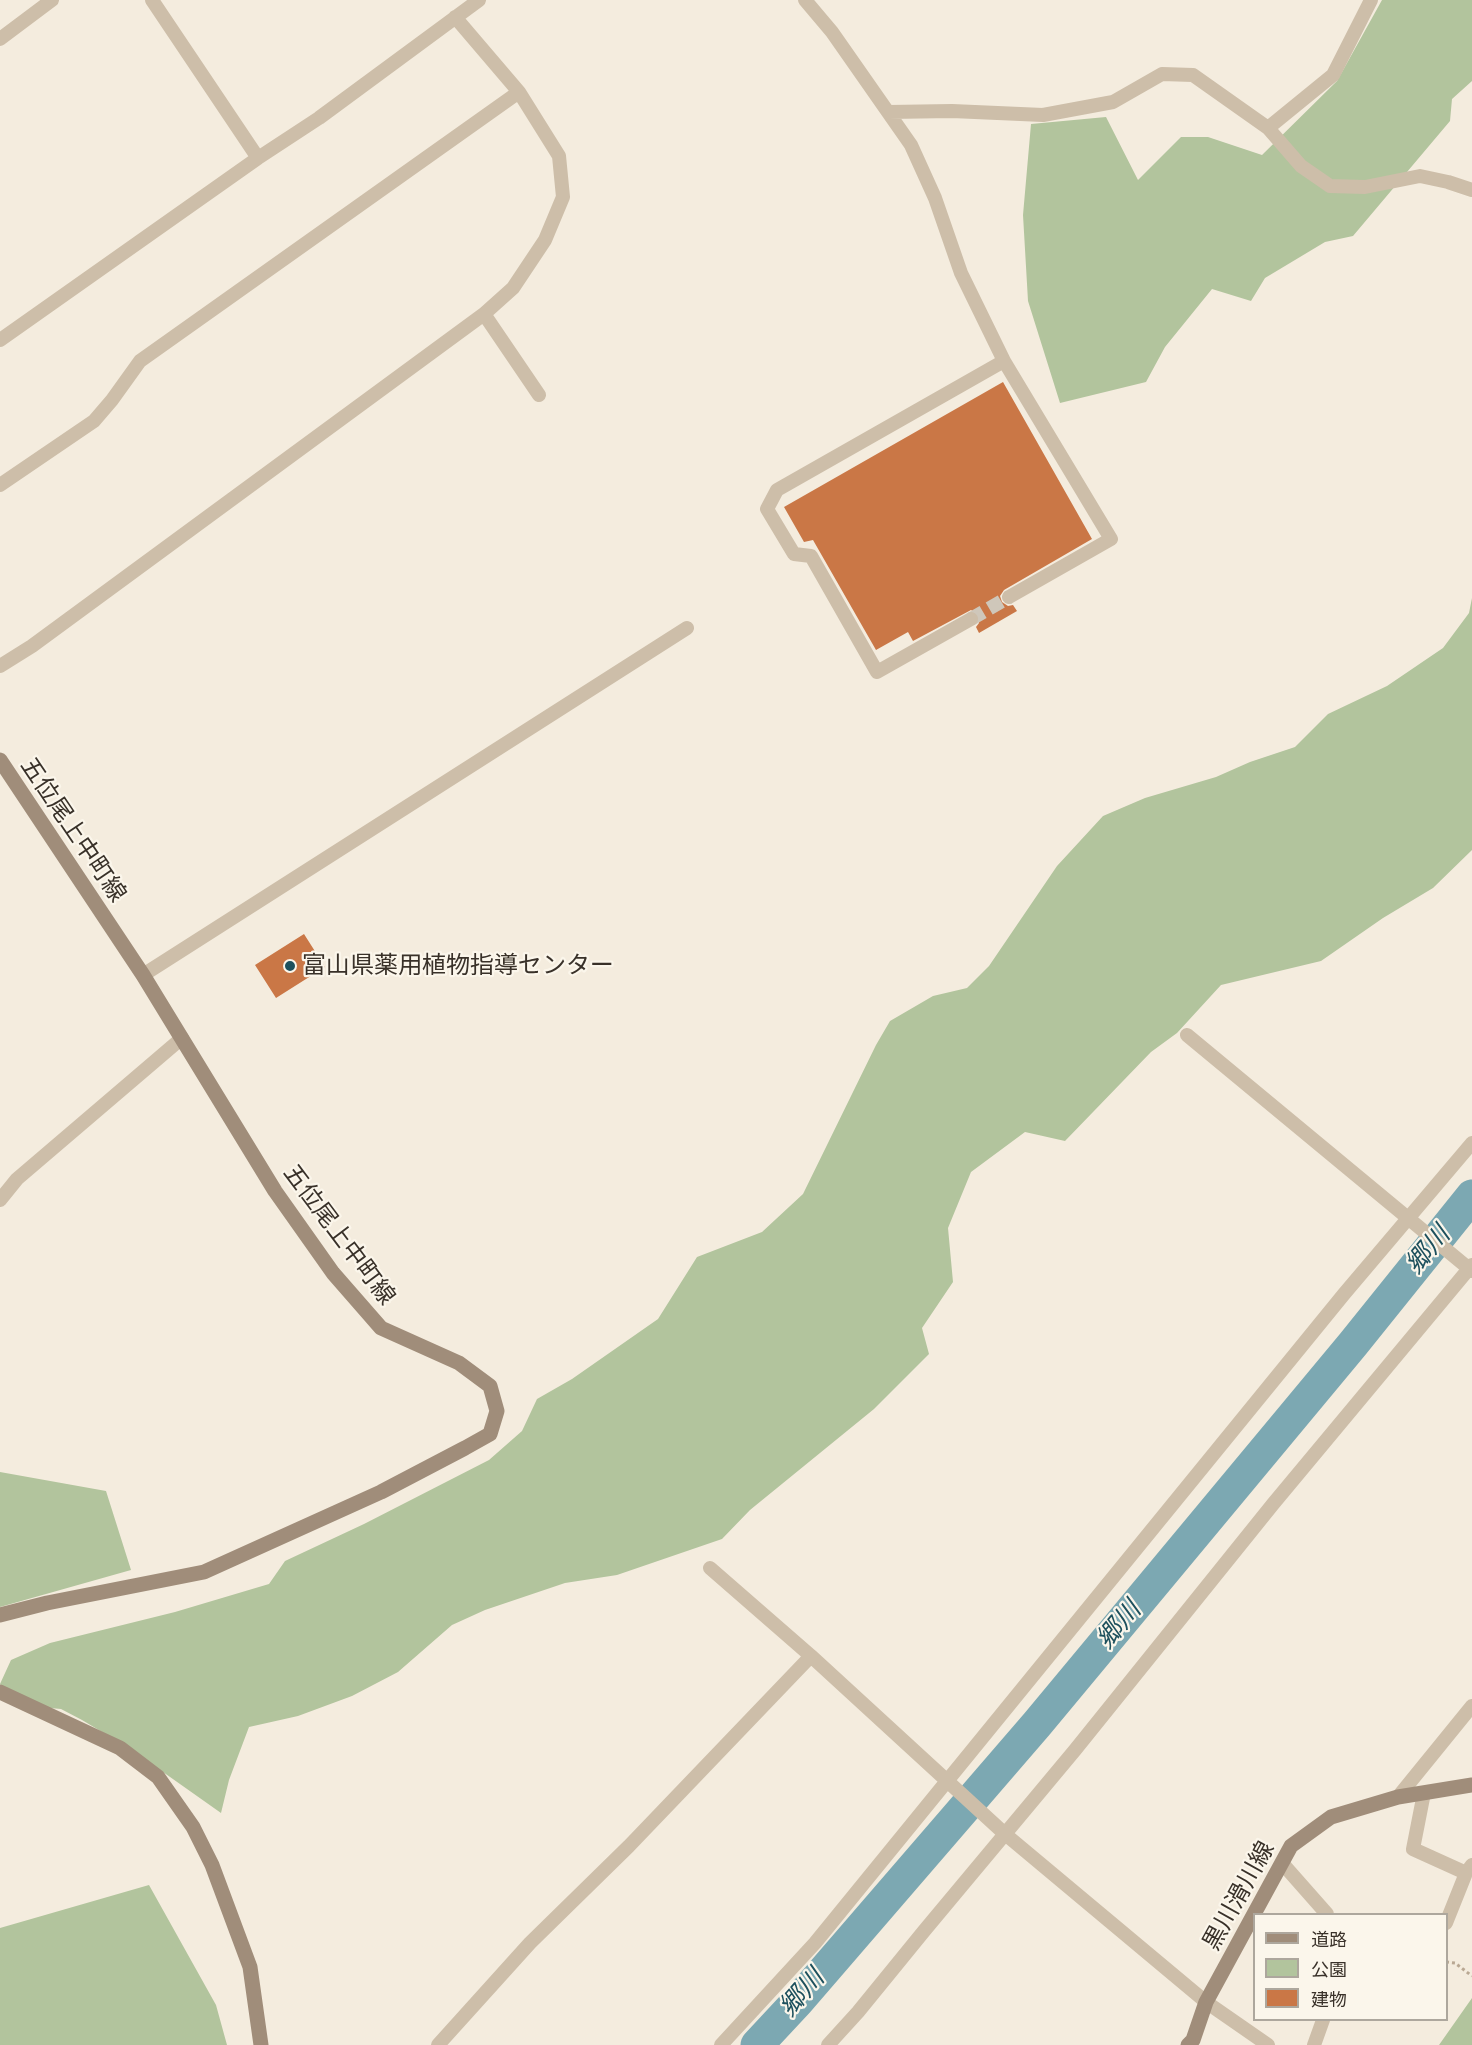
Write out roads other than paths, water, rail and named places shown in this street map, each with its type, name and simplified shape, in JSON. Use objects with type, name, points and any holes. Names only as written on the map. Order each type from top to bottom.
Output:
[{"type":"main road","name":"五位尾上中町線","points":[[0,760],[143,975],[275,1191],[333,1273],[381,1328],[459,1363],[489,1386],[498,1411],[490,1434],[465,1448],[381,1492],[204,1572],[47,1603],[0,1615]]},
{"type":"main road","points":[[0,1692],[120,1748],[158,1777],[193,1827],[212,1865],[250,1967],[261,2045]]},
{"type":"main road","name":"黒川滑川線","points":[[1255,1913],[1291,1846],[1331,1817],[1398,1797],[1472,1785]]},
{"type":"main road","name":"黒川滑川線","points":[[1192,2043],[1206,2002],[1253,1916]]},
{"type":"street","points":[[0,39],[52,0]]},
{"type":"street","points":[[152,0],[258,158]]},
{"type":"street","points":[[0,340],[258,158],[319,118],[479,0]]},
{"type":"street","points":[[806,0],[832,32],[911,144],[935,198],[962,273],[1004,361],[1111,538],[1009,597]]},
{"type":"street","points":[[1268,128],[1333,75],[1371,0]]},
{"type":"street","points":[[0,666],[32,646],[484,314],[513,288],[545,240],[563,197],[560,156],[519,92],[455,17]]},
{"type":"street","points":[[889,112],[952,111],[1043,115],[1113,102],[1162,74],[1193,75],[1268,128],[1301,166],[1330,186],[1365,187],[1420,176],[1472,190]]},
{"type":"street","points":[[0,485],[94,421],[140,362],[519,92]]},
{"type":"street","points":[[484,314],[539,395]]},
{"type":"street","points":[[971,619],[877,672],[811,556],[794,554],[767,509],[777,490],[1004,361]]},
{"type":"street","points":[[143,975],[687,628]]},
{"type":"street","points":[[828,2045],[858,2013],[1374,1381],[1471,1268],[1407,1218],[1187,1035]]},
{"type":"street","points":[[0,1200],[17,1179],[182,1038]]},
{"type":"street","points":[[721,2045],[815,1943],[1407,1218],[1472,1143]]},
{"type":"street","points":[[710,1568],[811,1656],[1005,1834],[1206,2002],[1268,2045]]},
{"type":"street","points":[[438,2045],[530,1943],[629,1846],[811,1656]]},
{"type":"street","points":[[1398,1797],[1472,1706]]},
{"type":"street","points":[[1424,1793],[1413,1849],[1469,1869],[1448,1918]]},
{"type":"street","points":[[1282,1863],[1326,1913]]},
{"type":"street","points":[[1314,2045],[1322,2021]]},
{"type":"waterway","name":"郷川","points":[[757,2045],[798,2001],[1037,1724],[1353,1344],[1472,1196]]},
{"type":"tunnel","points":[[971,619],[1009,597]]},
{"type":"place","name":"富山県薬用植物指導センター","points":[[290,966]]}]
